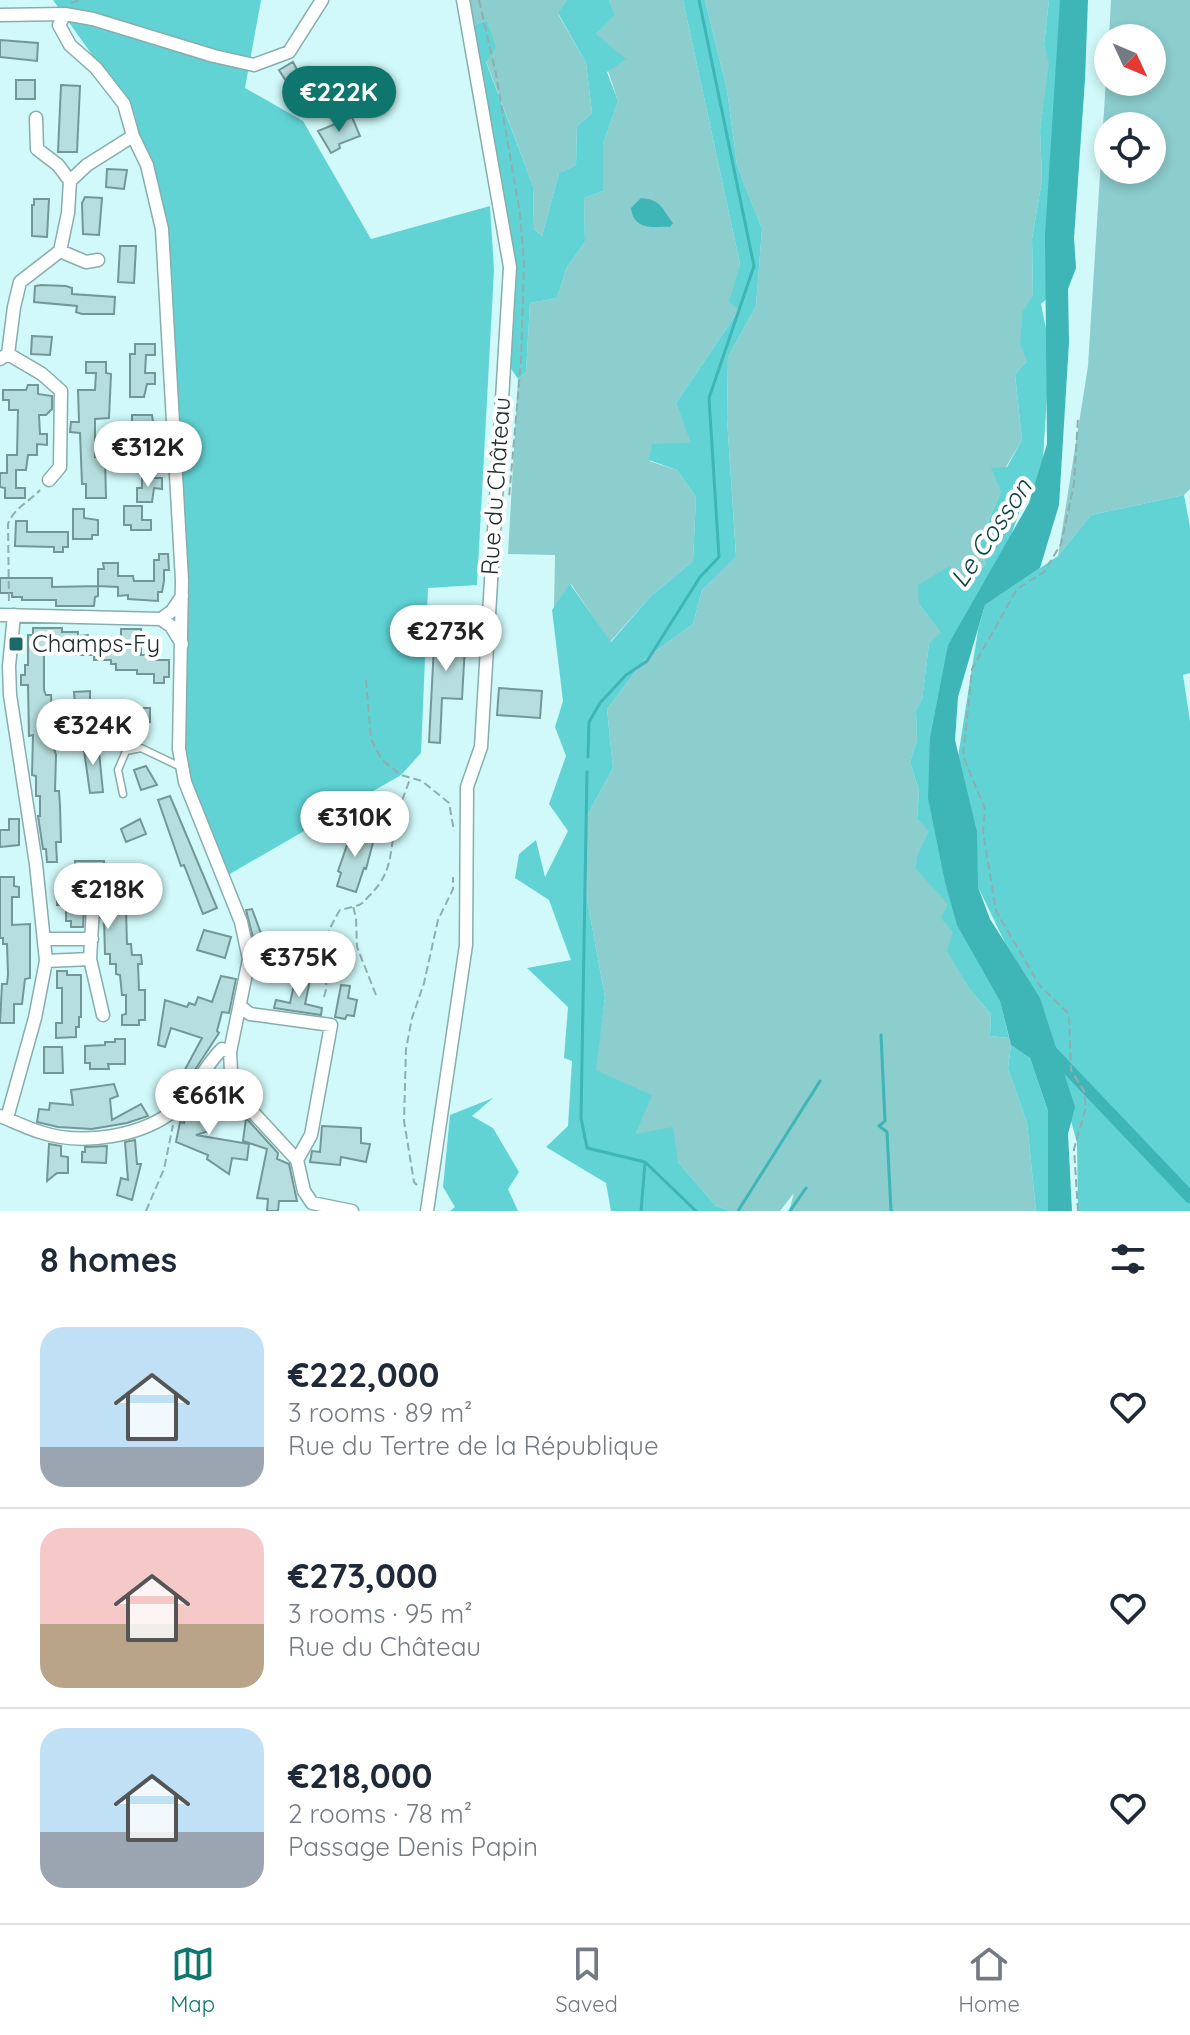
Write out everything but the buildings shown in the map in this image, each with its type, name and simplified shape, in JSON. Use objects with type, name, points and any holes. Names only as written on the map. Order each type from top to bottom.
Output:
[{"type":"street","points":[[0,15],[65,14],[93,19],[254,65],[289,52],[322,0]]},
{"type":"street","name":"Rue du Château","points":[[428,1204],[466,945],[467,787],[481,747],[510,267],[463,0]]},
{"type":"street","points":[[65,14],[59,25],[70,45],[96,68],[124,104],[133,136],[147,165],[162,229],[182,596],[179,749],[185,782],[241,922],[249,959],[230,1052],[237,1095],[297,1160],[304,1191],[303,1211]]},
{"type":"street","points":[[36,118],[37,149],[58,165],[70,181]]},
{"type":"street","points":[[49,480],[60,467],[61,391],[42,374],[4,357],[20,282],[60,251],[70,181],[87,165],[133,136]]},
{"type":"street","points":[[60,251],[86,262],[98,260]]},
{"type":"street","points":[[161,619],[172,611],[182,596]]},
{"type":"street","points":[[182,644],[171,626],[161,619],[8,615],[4,666],[46,961],[35,1018],[4,1117],[42,1133],[80,1138],[114,1135],[145,1127],[176,1108],[222,1049],[230,1052]]},
{"type":"street","points":[[94,890],[90,959],[103,1015]]},
{"type":"street","points":[[45,939],[92,939]]},
{"type":"street","points":[[46,961],[90,959]]},
{"type":"street","points":[[241,1007],[250,1014],[331,1025],[311,1135],[297,1160]]},
{"type":"street","points":[[304,1191],[312,1203],[352,1211]]},
{"type":"lane","points":[[123,794],[118,770],[126,751],[141,748],[183,768]]},
{"type":"path","points":[[1078,418],[1074,484],[1061,544],[1044,572],[1017,589],[972,669],[963,756],[985,809],[983,832],[996,911],[1040,986],[1069,1014],[1071,1070],[1084,1091],[1086,1107],[1074,1149],[1078,1211]]},
{"type":"path","points":[[8,615],[8,524],[11,514],[49,480]]},
{"type":"path","points":[[366,680],[371,739],[382,760],[401,775],[422,781],[449,803],[455,837]]},
{"type":"path","points":[[324,997],[328,984],[322,964],[324,948],[340,910],[360,906],[386,875],[392,856],[396,821],[410,778]]},
{"type":"path","points":[[428,1204],[414,1182],[404,1121],[406,1049],[438,920],[453,889],[454,876]]},
{"type":"path","points":[[353,906],[357,947],[376,995]]},
{"type":"path","points":[[146,1211],[164,1169],[176,1108]]},
{"type":"shaded area","points":[[53,0],[261,0],[245,88],[303,121],[371,239],[490,206],[494,270],[477,585],[428,588],[421,753],[401,775],[228,875],[180,776],[168,264],[135,115]]},
{"type":"shaded area","points":[[469,0],[567,0],[558,14],[586,63],[592,113],[577,126],[576,165],[559,173],[542,236],[534,229],[533,186],[486,61],[495,47],[487,20],[474,25]]},
{"type":"shaded area","points":[[567,0],[609,0],[614,15],[596,34],[626,59],[607,72],[618,101],[603,144],[603,191],[584,198],[585,242],[567,267],[557,298],[530,303],[526,372],[518,379],[510,367],[514,256],[474,25],[487,20],[496,47],[486,62],[533,186],[534,229],[542,236],[559,173],[576,165],[577,126],[592,113],[586,63],[558,13]]},
{"type":"shaded area","points":[[609,0],[683,0],[740,264],[730,302],[739,310],[676,403],[692,443],[649,461],[677,470],[696,497],[693,561],[650,597],[610,642],[571,584],[554,608],[555,555],[508,554],[518,379],[526,372],[530,303],[557,298],[567,267],[585,242],[584,198],[603,191],[603,144],[618,101],[596,34],[613,15]]},
{"type":"shaded area","points":[[683,0],[705,0],[727,90],[737,165],[762,229],[756,306],[728,357],[727,418],[736,556],[702,590],[693,624],[645,659],[607,709],[613,768],[587,816],[584,883],[605,997],[596,1070],[652,1095],[636,1134],[673,1127],[678,1162],[716,1206],[731,1211],[611,1211],[606,1183],[546,1147],[568,1126],[572,1061],[564,1058],[568,1007],[527,968],[571,960],[549,900],[515,878],[519,854],[536,840],[545,877],[568,831],[549,804],[566,756],[555,727],[563,701],[552,610],[570,584],[611,642],[650,597],[693,561],[696,497],[677,470],[649,460],[652,444],[691,443],[676,403],[739,310],[729,302],[740,264]]},
{"type":"shaded area","points":[[705,0],[1049,0],[1044,45],[1050,64],[1040,130],[1042,180],[1032,239],[1033,297],[1023,310],[1027,361],[1015,374],[1022,440],[1006,467],[1001,491],[978,546],[986,564],[962,588],[919,604],[942,634],[929,643],[922,701],[916,710],[917,741],[910,762],[919,791],[917,819],[930,831],[917,855],[917,869],[949,904],[953,932],[972,992],[991,1014],[990,1036],[1009,1038],[1008,1068],[1027,1123],[1036,1211],[789,1211],[794,1193],[780,1211],[731,1211],[716,1206],[678,1162],[636,1134],[651,1095],[595,1070],[605,997],[584,883],[587,816],[613,768],[607,709],[645,659],[693,624],[702,590],[736,555],[727,418],[728,357],[756,306],[762,229],[737,165],[727,90]]},
{"type":"shaded area","points":[[1049,0],[1068,0],[1050,296],[1041,304],[1050,348],[1041,490],[1026,493],[1005,553],[948,645],[938,737],[1009,1038],[990,1036],[991,1014],[972,992],[947,951],[953,932],[941,918],[948,904],[916,869],[917,855],[929,831],[917,819],[919,791],[910,762],[917,741],[916,710],[922,700],[929,643],[941,633],[919,604],[918,585],[950,566],[962,588],[986,564],[978,546],[1001,491],[991,468],[1007,467],[1022,440],[1015,374],[1027,361],[1020,343],[1023,310],[1033,296],[1032,239],[1042,180],[1040,130],[1049,64],[1044,45]]},
{"type":"shaded area","points":[[1060,0],[1088,0],[1074,238],[1076,268],[1068,289],[1069,342],[1059,505],[1040,568],[985,605],[958,697],[955,740],[977,832],[978,887],[990,919],[1040,998],[1075,1107],[1068,1134],[1072,1211],[1048,1211],[1048,1111],[1030,1058],[1011,1045],[1000,1001],[957,925],[928,798],[930,738],[948,645],[1029,503],[1047,444],[1045,236]]},
{"type":"shaded area","points":[[1111,0],[1190,0],[1190,489],[1184,495],[1091,515],[1058,556],[1088,366],[1099,184],[1166,184],[1166,112],[1104,112],[1105,96],[1166,96],[1166,24],[1110,24]]},
{"type":"shaded area","points":[[641,198],[661,206],[673,223],[670,227],[646,226],[636,221],[631,208]]},
{"type":"shaded area","points":[[1184,495],[1190,527],[1190,673],[1183,675],[1190,721],[1190,1211],[1078,1211],[1077,1143],[1045,1025],[978,887],[954,782],[978,630],[985,605],[1058,556],[1091,515]]},
{"type":"shaded area","points":[[1011,1045],[1030,1058],[1048,1111],[1048,1211],[1036,1211],[1027,1123],[1008,1068]]},
{"type":"shaded area","points":[[493,1098],[472,1116],[493,1128],[519,1172],[508,1189],[518,1211],[450,1211],[455,1207],[443,1187],[450,1115]]},
{"type":"waterway","points":[[588,757],[589,722],[600,703],[626,675],[647,661],[700,577],[719,557],[709,398],[754,266],[699,0]]},
{"type":"waterway","points":[[587,772],[581,1118],[587,1148],[645,1162],[696,1211]]},
{"type":"waterway","points":[[881,1035],[885,1121],[879,1126],[887,1132],[891,1211]]},
{"type":"waterway","points":[[1051,1051],[1190,1197]]},
{"type":"waterway","points":[[738,1211],[820,1081]]},
{"type":"waterway","points":[[641,1211],[645,1163]]},
{"type":"waterway","points":[[790,1211],[806,1188]]},
{"type":"place","name":"Champs-Fy","points":[[16,644]]},
{"type":"water label","name":"Le Cosson","points":[[991,533]]}]
